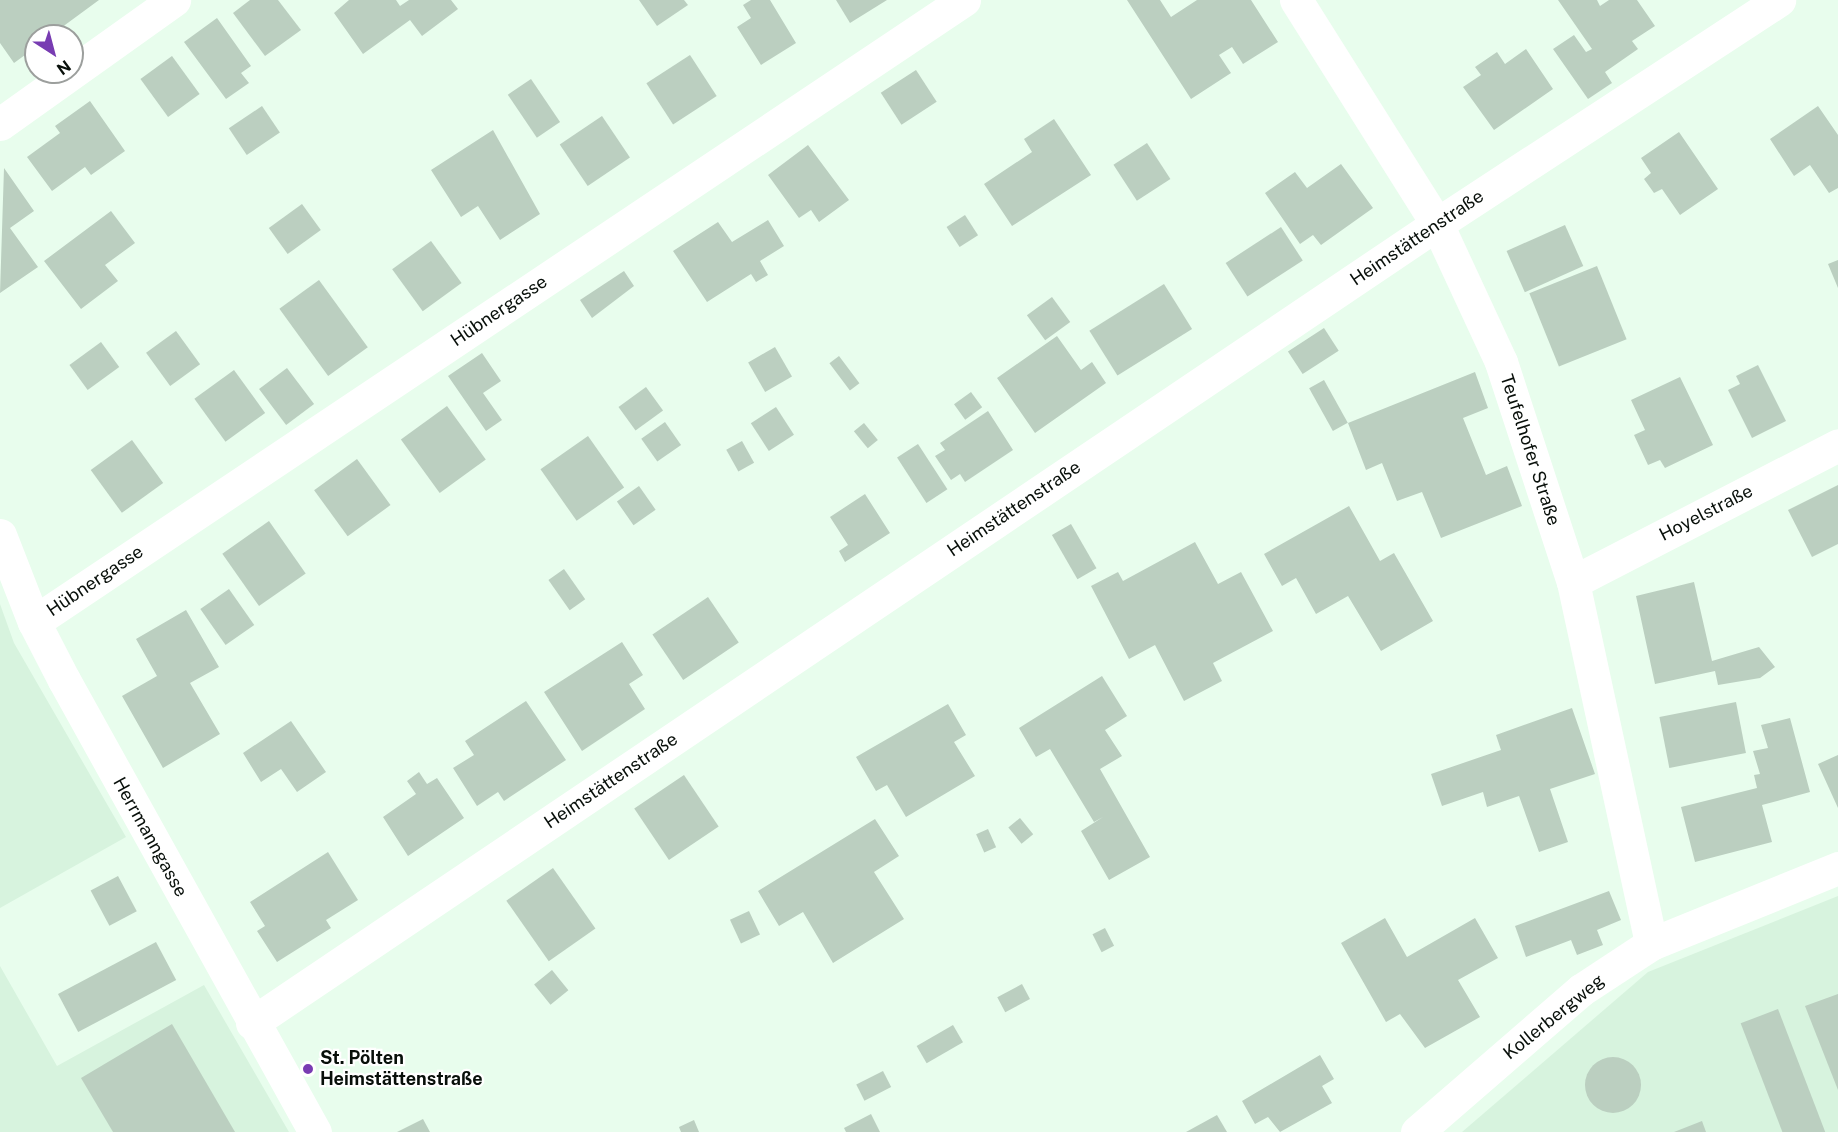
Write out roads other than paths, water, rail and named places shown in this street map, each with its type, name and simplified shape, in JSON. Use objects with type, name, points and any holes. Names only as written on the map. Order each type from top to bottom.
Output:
[{"type":"street","points":[[0,124],[174,0]]},
{"type":"street","name":"Hübnergasse","points":[[34,622],[964,0]]},
{"type":"street","name":"Teufelhofer Straße","points":[[1296,0],[1437,224],[1501,362],[1573,582],[1651,944]]},
{"type":"street","name":"Heimstättenstraße","points":[[252,1023],[1437,224],[1779,0]]},
{"type":"street","name":"Hoyelstraße","points":[[1573,582],[1838,445]]},
{"type":"street","name":"Herrmanngasse","points":[[0,535],[34,622],[252,1023],[315,1132]]},
{"type":"street","name":"Kollerbergweg","points":[[1417,1132],[1581,990],[1651,944],[1838,868]]},
{"type":"place","name":"St. Pölten Heimstättenstraße","points":[[308,1069]]}]
